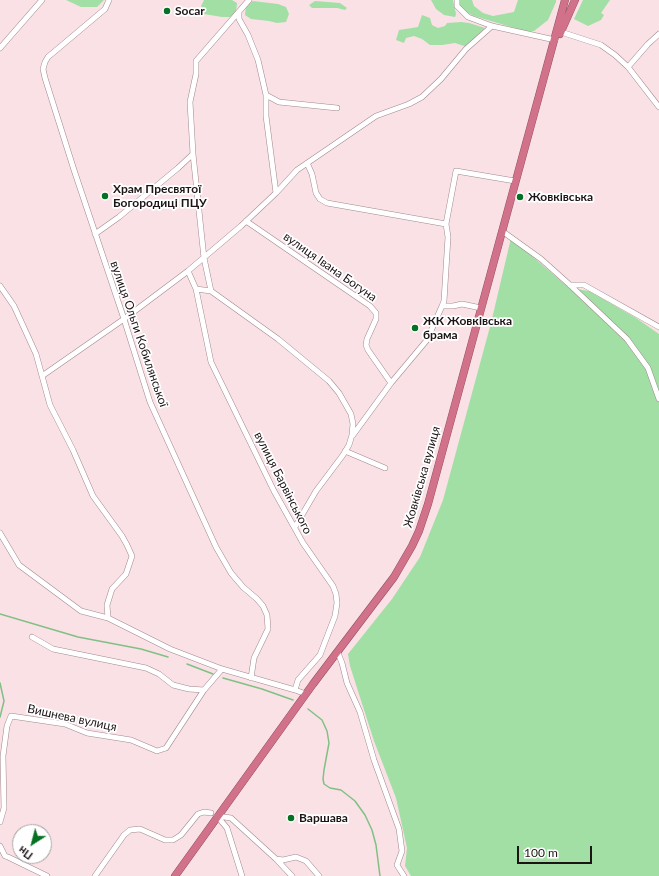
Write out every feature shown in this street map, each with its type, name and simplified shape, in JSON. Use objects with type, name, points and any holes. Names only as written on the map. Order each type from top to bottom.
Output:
[{"type":"highway","name":"Жовківська вулиця","points":[[174,876],[214,814],[338,653],[394,577],[419,531],[428,504],[565,0]]},
{"type":"highway","points":[[555,40],[561,32],[574,0]]},
{"type":"street","points":[[0,48],[42,0]]},
{"type":"street","name":"вулиця Ольги Кобилянської","points":[[109,0],[105,9],[48,56],[43,69],[49,92],[150,402],[216,547],[232,573],[243,587],[263,606],[268,629],[254,658],[251,678]]},
{"type":"street","points":[[211,291],[204,258],[193,154],[190,102],[196,74],[196,61],[250,0]]},
{"type":"street","points":[[457,0],[457,6],[468,16],[492,26],[555,40]]},
{"type":"street","points":[[239,12],[239,19],[248,35],[258,60],[266,94],[266,116],[276,192]]},
{"type":"street","points":[[42,376],[124,319],[188,271],[246,221],[297,170],[376,116],[409,104],[422,97],[466,49],[492,26]]},
{"type":"street","points":[[561,32],[601,45],[616,55],[628,67],[659,107]]},
{"type":"street","points":[[628,67],[659,34]]},
{"type":"street","points":[[266,94],[279,102],[337,108]]},
{"type":"street","points":[[95,234],[119,217],[193,154]]},
{"type":"street","points":[[307,163],[312,174],[316,193],[320,199],[327,204],[446,224]]},
{"type":"street","points":[[295,527],[316,491],[345,451],[352,435],[391,383],[427,340],[444,301],[448,237],[446,224],[456,171],[515,181]]},
{"type":"street","name":"вулиця Івана Богуна","points":[[246,221],[370,306],[376,313],[376,319],[367,339],[366,345],[391,383]]},
{"type":"street","points":[[502,231],[541,259],[627,339],[648,368],[659,399]]},
{"type":"street","name":"вулиця Барвінського","points":[[188,271],[196,289],[211,362],[274,491],[303,543],[333,586],[337,603],[335,616],[320,655],[298,680],[295,690]]},
{"type":"street","points":[[570,285],[584,285],[659,327]]},
{"type":"street","points":[[0,286],[14,306],[36,354],[50,405],[73,450],[93,496],[122,536],[132,556],[126,574],[112,589],[107,605],[108,618]]},
{"type":"street","points":[[196,289],[211,291],[289,348],[329,381],[339,393],[351,414],[353,424],[352,435]]},
{"type":"street","points":[[442,306],[462,304],[481,308]]},
{"type":"street","points":[[345,451],[385,468]]},
{"type":"street","points":[[0,533],[19,565],[81,611],[108,618],[170,649],[222,669],[306,694]]},
{"type":"street","points":[[32,637],[53,649],[146,668],[159,674],[173,685],[189,689],[204,690],[222,669]]},
{"type":"street","points":[[338,653],[347,683],[360,712],[374,760],[399,829],[402,851],[397,864],[404,876]]},
{"type":"street","name":"Вишнева вулиця","points":[[0,822],[4,808],[4,756],[7,726],[11,716],[65,724],[87,733],[131,740],[158,751],[166,748],[170,743],[204,690]]},
{"type":"street","points":[[95,876],[124,835],[130,830],[140,829],[165,840],[172,840],[181,835],[198,814],[204,812],[230,818],[276,859],[292,876]]},
{"type":"street","points":[[214,814],[227,828],[242,876]]},
{"type":"street","points":[[0,846],[5,856],[47,876]]},
{"type":"street","points":[[276,859],[283,860],[296,857],[306,861],[319,876]]},
{"type":"green space","points":[[66,0],[104,0],[97,7],[81,7]]},
{"type":"green space","points":[[204,0],[232,0],[237,3],[236,12],[230,17],[204,14],[201,6]]},
{"type":"green space","points":[[431,0],[453,0],[456,14],[455,17],[444,15],[436,9]]},
{"type":"green space","points":[[458,0],[472,0],[474,6],[483,13],[493,16],[514,12],[518,0],[556,0],[556,2],[548,20],[534,31],[528,32],[474,16],[464,11],[458,5]]},
{"type":"green space","points":[[583,0],[610,0],[601,13],[604,15],[601,20],[588,26],[574,19]]},
{"type":"green space","points":[[253,1],[278,4],[286,7],[289,14],[286,22],[277,23],[251,19],[245,15],[246,6]]},
{"type":"green space","points":[[315,1],[340,3],[347,8],[345,10],[337,8],[312,8],[309,5]]},
{"type":"green space","points":[[422,15],[430,18],[432,25],[438,28],[445,26],[447,23],[461,22],[485,28],[467,47],[455,43],[430,45],[422,39],[414,36],[406,38],[404,43],[396,40],[399,30],[418,27]]},
{"type":"green space","points":[[511,238],[569,288],[589,291],[636,318],[659,334],[659,876],[411,876],[405,866],[407,848],[396,798],[374,741],[350,666],[348,654],[392,599],[420,557],[443,500],[491,323]]},
{"type":"waterway","points":[[0,614],[78,637],[141,649],[168,657]]},
{"type":"waterway","points":[[187,664],[213,674]]},
{"type":"waterway","points":[[223,678],[293,700]]},
{"type":"waterway","points":[[0,683],[4,701],[0,717]]},
{"type":"waterway","points":[[308,709],[322,720],[327,731],[329,743],[324,770],[324,784],[330,788],[341,790],[355,801],[365,815],[372,830],[376,845],[380,876]]},
{"type":"place","name":"Socar","points":[[167,11]]},
{"type":"place","name":"Храм Пресвятої Богородиці ПЦУ","points":[[105,196]]},
{"type":"place","name":"Жовківська","points":[[520,197]]},
{"type":"place","name":"ЖК Жовківська брама","points":[[415,328]]},
{"type":"place","name":"Варшава","points":[[291,818]]}]
